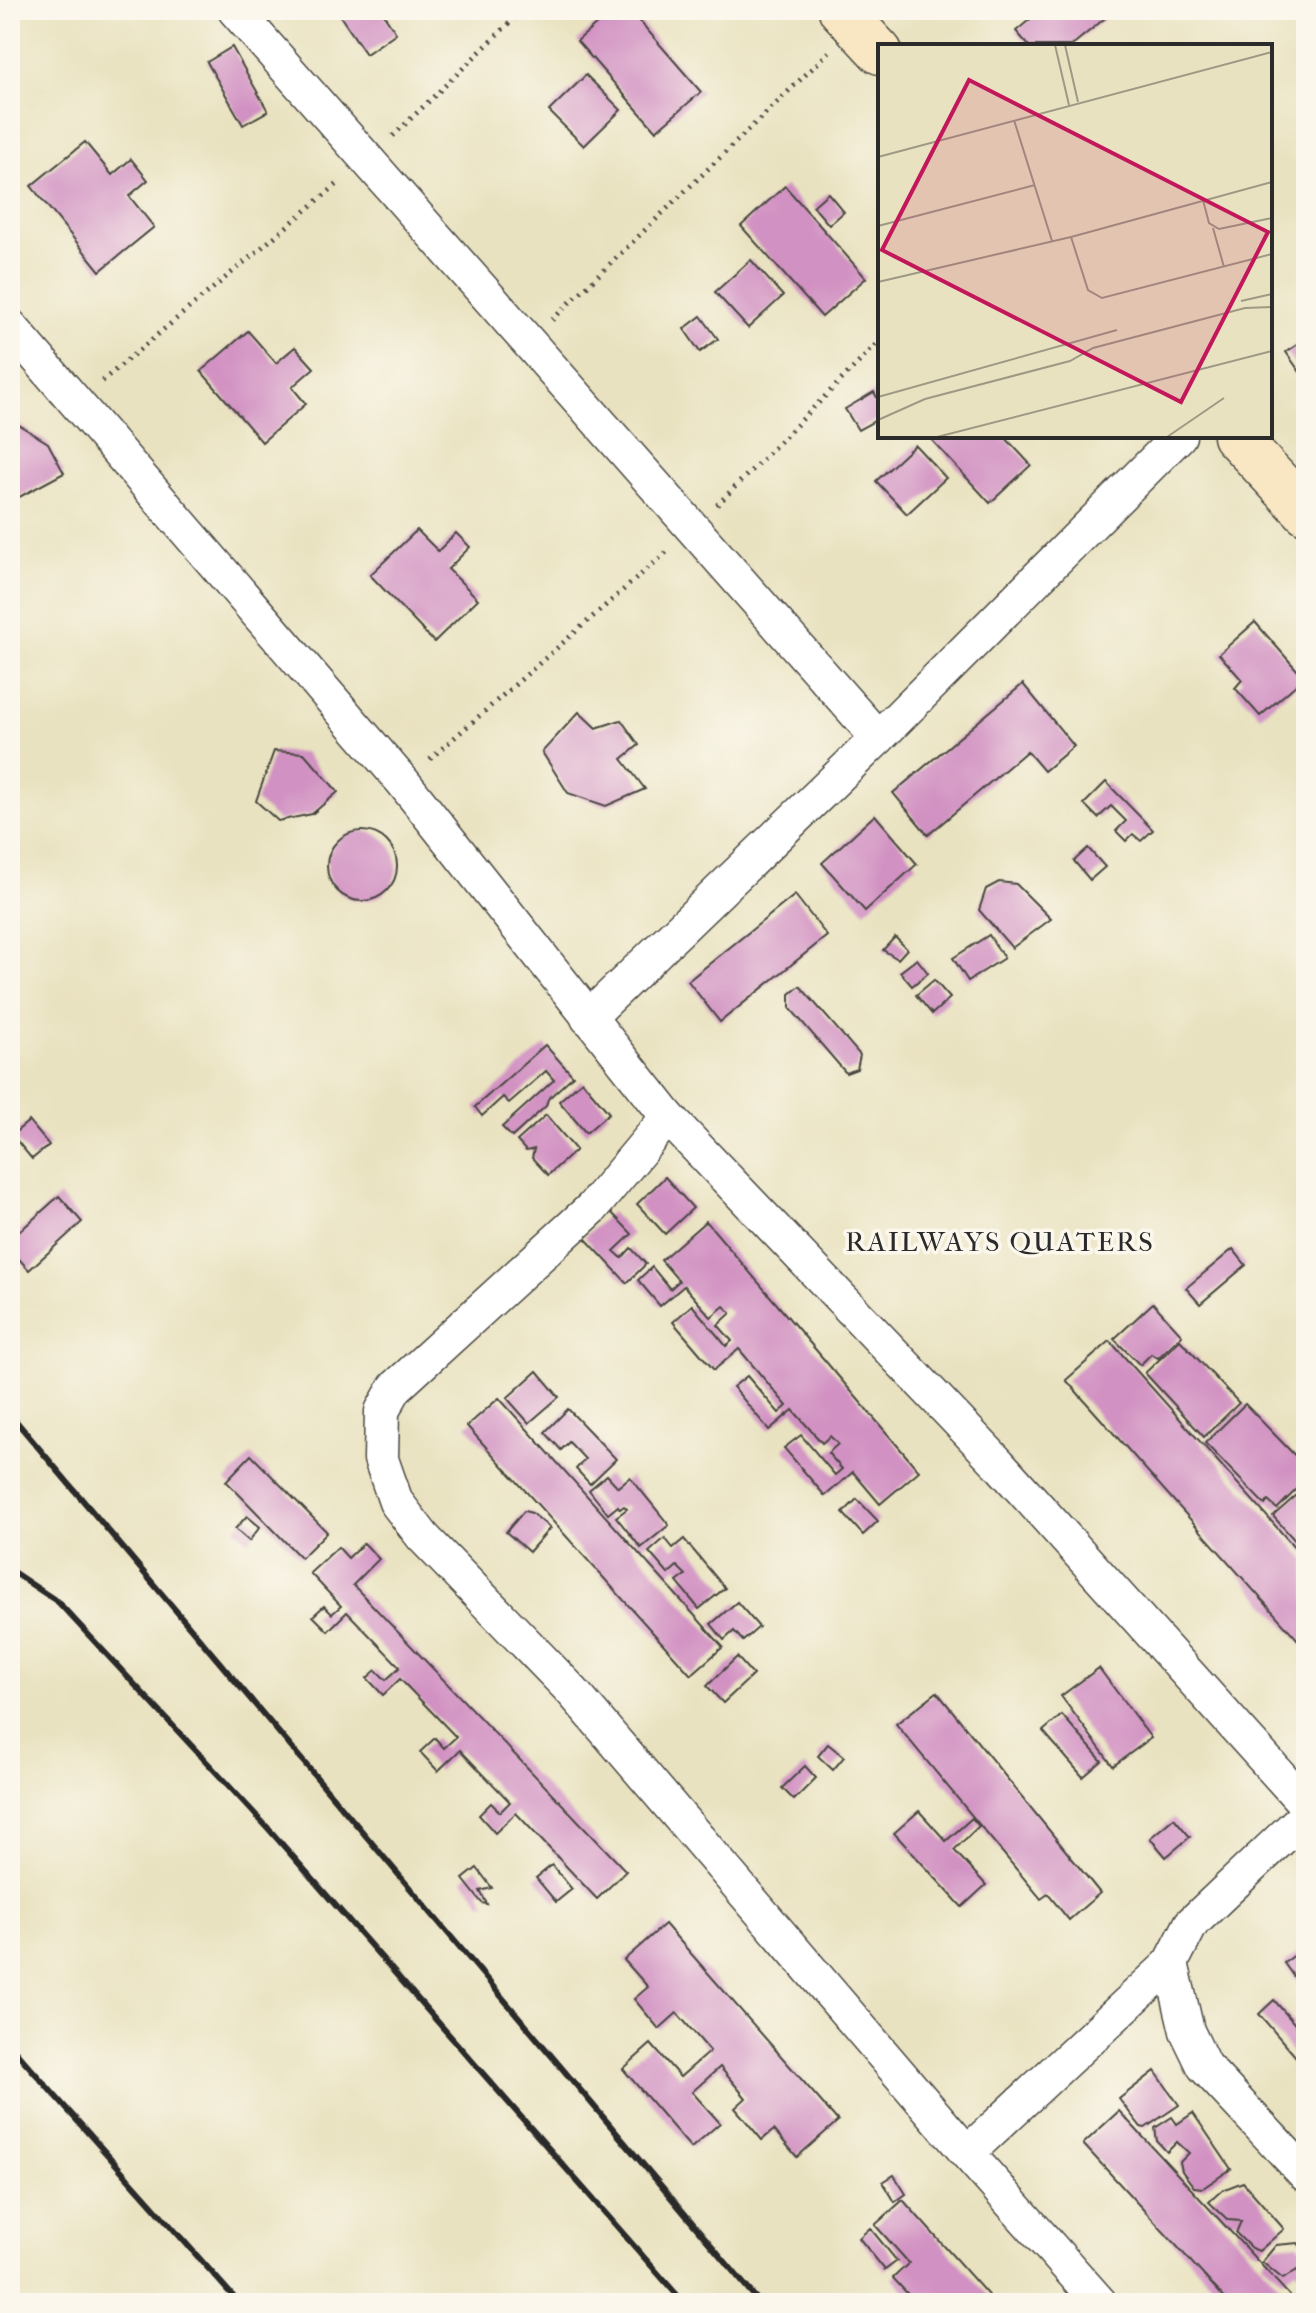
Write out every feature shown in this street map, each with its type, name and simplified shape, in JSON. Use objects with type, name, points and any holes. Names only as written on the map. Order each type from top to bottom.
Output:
[{"type":"main road","points":[[1237,438],[1306,512]]},
{"type":"street","points":[[235,10],[878,738]]},
{"type":"street","points":[[10,326],[403,782],[668,1117],[999,1464],[1306,1805]]},
{"type":"street","points":[[588,1018],[878,738],[1177,438]]},
{"type":"street","points":[[668,1117],[592,1208],[395,1388],[382,1411],[381,1459],[387,1480],[396,1502],[423,1537],[572,1691],[967,2153],[1100,2303]]},
{"type":"street","points":[[967,2153],[1171,1963],[1191,1924],[1306,1815]]},
{"type":"street","points":[[1171,1963],[1187,2031],[1204,2066],[1306,2175]]},
{"type":"path","points":[[77,402],[369,159],[523,10]]},
{"type":"path","points":[[530,341],[859,29]]},
{"type":"path","points":[[403,782],[694,528],[878,343]]},
{"type":"building","points":[[336,10],[381,10],[396,33],[366,54]]},
{"type":"building","points":[[613,10],[630,10],[701,92],[656,131],[577,41]]},
{"type":"building","points":[[1041,10],[1115,10],[1073,44],[1027,44],[1016,31]]},
{"type":"building","points":[[232,47],[268,111],[243,125],[207,62]]},
{"type":"building","points":[[586,75],[621,110],[584,146],[549,111]]},
{"type":"building","points":[[85,142],[112,175],[131,159],[148,180],[129,196],[154,227],[100,271],[31,186]]},
{"type":"building","points":[[785,186],[866,278],[822,317],[741,226]]},
{"type":"building","points":[[828,193],[844,212],[829,225],[813,206]]},
{"type":"building","points":[[751,260],[783,296],[748,328],[715,292]]},
{"type":"building","points":[[701,316],[718,339],[700,352],[684,329]]},
{"type":"building","points":[[248,331],[276,363],[295,347],[314,368],[292,387],[306,404],[262,442],[201,371]]},
{"type":"building","points":[[1306,339],[1306,377],[1304,378],[1286,352]]},
{"type":"building","points":[[874,392],[878,399],[878,419],[858,430],[845,409]]},
{"type":"building","points":[[10,423],[19,425],[48,443],[64,473],[12,501],[10,499]]},
{"type":"building","points":[[930,438],[1006,438],[1031,465],[990,503]]},
{"type":"building","points":[[915,445],[946,478],[907,514],[876,481]]},
{"type":"building","points":[[417,530],[438,551],[456,533],[470,547],[448,569],[478,599],[434,642],[370,575]]},
{"type":"building","points":[[1255,622],[1304,678],[1260,716],[1235,688],[1242,680],[1219,654]]},
{"type":"building","points":[[1023,684],[1074,746],[1044,771],[1027,751],[928,835],[893,793]]},
{"type":"building","points":[[579,712],[596,728],[621,720],[639,745],[622,759],[645,789],[606,806],[568,793],[542,752]]},
{"type":"building","points":[[274,751],[304,753],[338,792],[312,814],[278,821],[256,801]]},
{"type":"building","points":[[1106,782],[1153,830],[1141,841],[1133,834],[1126,841],[1116,831],[1126,821],[1111,806],[1098,818],[1084,804]]},
{"type":"building","points":[[875,815],[917,864],[865,911],[822,863]]},
{"type":"building","points":[[362,831],[387,841],[397,866],[387,891],[362,901],[337,891],[327,866],[337,841]]},
{"type":"building","points":[[1088,848],[1105,867],[1090,880],[1074,861]]},
{"type":"building","points":[[999,882],[1016,884],[1051,919],[1012,948],[979,910],[986,889]]},
{"type":"building","points":[[795,895],[827,936],[720,1022],[688,981]]},
{"type":"building","points":[[989,935],[1004,958],[968,981],[953,958]]},
{"type":"building","points":[[895,937],[907,949],[898,959],[883,950]]},
{"type":"building","points":[[917,959],[928,973],[912,986],[900,972]]},
{"type":"building","points":[[934,980],[950,998],[932,1014],[916,995]]},
{"type":"building","points":[[800,986],[860,1055],[857,1069],[846,1073],[790,1008],[790,994]]},
{"type":"building","points":[[545,1045],[573,1076],[512,1137],[502,1127],[554,1080],[546,1071],[509,1103],[503,1097],[482,1116],[475,1107]]},
{"type":"building","points":[[582,1081],[609,1113],[586,1133],[559,1101]]},
{"type":"building","points":[[546,1115],[576,1150],[548,1175],[532,1158],[534,1149],[526,1151],[517,1141]]},
{"type":"building","points":[[29,1121],[49,1145],[32,1159],[12,1135]]},
{"type":"building","points":[[665,1177],[693,1208],[665,1234],[637,1204]]},
{"type":"building","points":[[59,1196],[82,1222],[29,1270],[10,1249],[10,1240]]},
{"type":"building","points":[[611,1212],[632,1234],[614,1251],[622,1258],[631,1248],[646,1264],[627,1283],[584,1237]]},
{"type":"building","points":[[706,1221],[919,1471],[880,1504],[853,1472],[825,1496],[784,1448],[801,1435],[835,1475],[842,1469],[828,1453],[838,1444],[830,1436],[822,1443],[793,1410],[769,1430],[733,1387],[747,1376],[779,1413],[787,1406],[739,1349],[714,1370],[673,1322],[692,1305],[726,1346],[732,1341],[718,1325],[731,1313],[724,1306],[711,1317],[684,1286],[660,1306],[638,1280],[652,1267],[670,1289],[679,1281],[661,1260]]},
{"type":"building","points":[[1233,1249],[1246,1265],[1200,1304],[1186,1288]]},
{"type":"building","points":[[1153,1303],[1182,1335],[1158,1358],[1151,1354],[1140,1365],[1114,1339]]},
{"type":"building","points":[[1180,1340],[1239,1403],[1204,1437],[1145,1373]]},
{"type":"building","points":[[1110,1341],[1306,1560],[1306,1649],[1066,1380]]},
{"type":"building","points":[[537,1371],[559,1397],[529,1423],[507,1398]]},
{"type":"building","points":[[499,1398],[723,1647],[691,1675],[467,1426]]},
{"type":"building","points":[[1245,1404],[1306,1467],[1306,1480],[1277,1509],[1268,1501],[1265,1505],[1205,1443]]},
{"type":"building","points":[[568,1409],[616,1459],[590,1484],[576,1469],[585,1459],[569,1442],[561,1450],[545,1432]]},
{"type":"building","points":[[251,1455],[327,1532],[301,1558],[226,1481]]},
{"type":"building","points":[[607,1475],[618,1487],[630,1477],[669,1525],[641,1548],[616,1517],[627,1509],[618,1506],[608,1514],[589,1490]]},
{"type":"building","points":[[1306,1487],[1306,1553],[1273,1516]]},
{"type":"building","points":[[857,1499],[878,1521],[863,1535],[843,1513]]},
{"type":"building","points":[[524,1511],[532,1513],[550,1528],[529,1552],[506,1532]]},
{"type":"building","points":[[247,1516],[260,1527],[249,1541],[235,1529]]},
{"type":"building","points":[[665,1538],[673,1548],[684,1539],[725,1588],[699,1609],[677,1582],[686,1575],[677,1566],[668,1574],[649,1552]]},
{"type":"building","points":[[364,1543],[379,1559],[353,1585],[626,1871],[597,1899],[516,1813],[495,1833],[479,1815],[491,1803],[500,1812],[510,1802],[460,1750],[438,1771],[420,1752],[435,1738],[444,1748],[456,1737],[400,1679],[383,1695],[367,1678],[376,1670],[386,1680],[400,1667],[347,1612],[328,1631],[313,1616],[324,1606],[332,1614],[341,1606],[310,1573],[338,1547],[348,1558]]},
{"type":"building","points":[[737,1602],[759,1627],[743,1641],[734,1631],[724,1640],[711,1624]]},
{"type":"building","points":[[737,1657],[753,1675],[723,1703],[707,1686]]},
{"type":"building","points":[[1099,1668],[1151,1738],[1113,1766],[1061,1696]]},
{"type":"building","points":[[937,1692],[1100,1893],[1069,1920],[1048,1894],[1041,1899],[896,1724]]},
{"type":"building","points":[[1062,1715],[1102,1761],[1083,1777],[1043,1731]]},
{"type":"building","points":[[828,1744],[844,1757],[833,1770],[818,1756]]},
{"type":"building","points":[[805,1766],[816,1778],[794,1800],[782,1788]]},
{"type":"building","points":[[919,1811],[946,1841],[972,1818],[979,1826],[954,1850],[986,1885],[962,1907],[894,1833]]},
{"type":"building","points":[[1174,1818],[1190,1837],[1166,1857],[1150,1838]]},
{"type":"building","points":[[552,1865],[572,1889],[556,1902],[536,1878]]},
{"type":"building","points":[[477,1868],[492,1888],[480,1891],[487,1904],[482,1903],[463,1879]]},
{"type":"building","points":[[665,1924],[838,2121],[797,2157],[774,2130],[762,2140],[735,2108],[746,2098],[720,2067],[692,2092],[720,2123],[691,2148],[623,2069],[651,2044],[680,2077],[710,2051],[677,2013],[659,2029],[634,1999],[648,1987],[624,1960]]},
{"type":"building","points":[[1306,1947],[1306,1994],[1284,1963]]},
{"type":"building","points":[[1274,2000],[1306,2037],[1306,2048],[1296,2057],[1259,2014]]},
{"type":"building","points":[[1155,2071],[1179,2105],[1145,2128],[1119,2099]]},
{"type":"building","points":[[1119,2111],[1290,2296],[1282,2303],[1229,2303],[1083,2144]]},
{"type":"building","points":[[1193,2113],[1231,2169],[1203,2188],[1194,2187],[1182,2171],[1180,2162],[1189,2153],[1177,2142],[1167,2152],[1157,2141],[1155,2128],[1172,2117],[1177,2124]]},
{"type":"building","points":[[894,2175],[906,2194],[895,2202],[883,2182]]},
{"type":"building","points":[[1243,2182],[1284,2229],[1259,2251],[1251,2248],[1236,2233],[1241,2221],[1228,2220],[1209,2202],[1222,2190]]},
{"type":"building","points":[[903,2200],[995,2303],[916,2303],[893,2278],[909,2263],[875,2225]]},
{"type":"building","points":[[870,2228],[897,2261],[885,2270],[859,2238]]},
{"type":"building","points":[[1298,2243],[1306,2254],[1306,2272],[1301,2276],[1297,2270],[1283,2279],[1262,2262],[1276,2245]]},
{"type":"railway","points":[[10,1414],[760,2303]]},
{"type":"railway","points":[[10,1570],[58,1602],[267,1827],[684,2303]]},
{"type":"railway","points":[[10,2045],[239,2303]]},
{"type":"district","name":"RAILWAYS QUATERS","points":[[1000,1241]]}]
